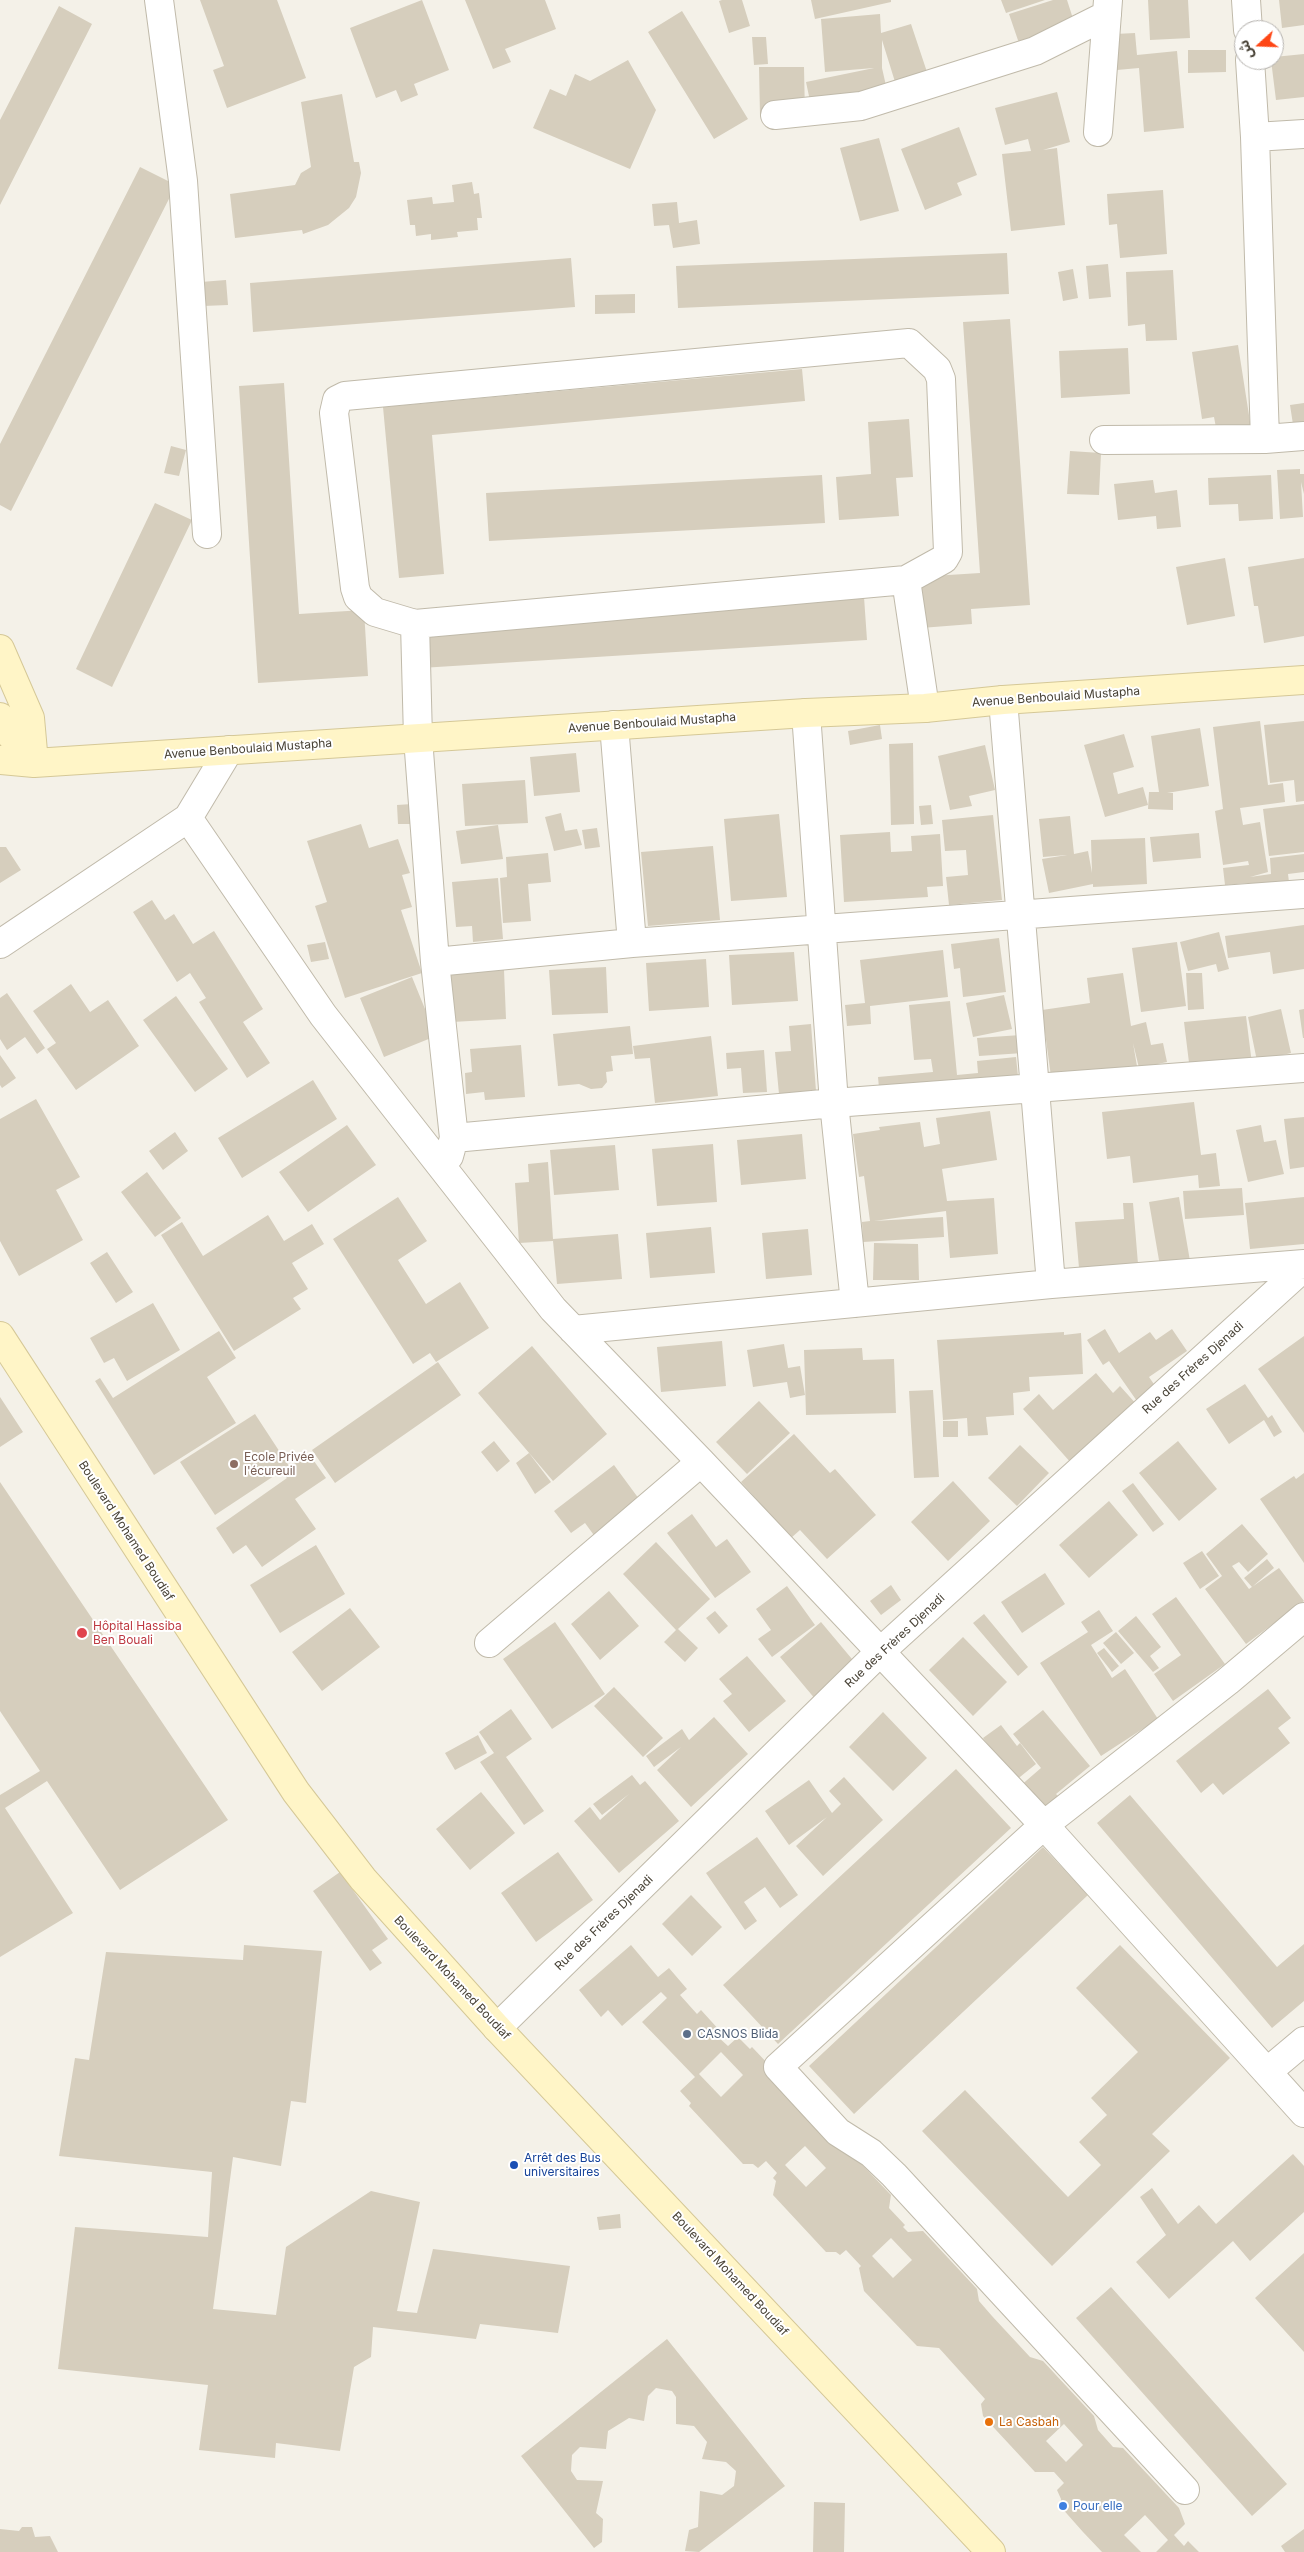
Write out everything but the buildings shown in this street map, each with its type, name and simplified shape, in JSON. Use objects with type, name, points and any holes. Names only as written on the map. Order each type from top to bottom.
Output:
[{"type":"main road","points":[[0,649],[30,718],[34,763]]},
{"type":"main road","name":"Avenue Benboulaid Mustapha","points":[[0,760],[34,763],[806,712],[925,708],[1003,700],[1304,680]]},
{"type":"main road","points":[[0,716],[10,734],[34,763]]},
{"type":"main road","name":"Boulevard Mohamed Boudiaf","points":[[0,1336],[296,1792],[375,1892],[497,2028],[991,2552]]},
{"type":"street","points":[[159,0],[182,181],[207,534]]},
{"type":"street","points":[[1246,0],[1247,20]]},
{"type":"street","points":[[775,115],[861,106],[1035,51],[1108,7]]},
{"type":"street","points":[[1098,132],[1108,7]]},
{"type":"street","points":[[1251,70],[1255,137],[1265,439]]},
{"type":"street","points":[[1255,137],[1304,134]]},
{"type":"street","points":[[909,343],[937,369],[942,379],[948,552],[944,559],[906,580],[415,624],[376,612],[358,597],[355,588],[334,413],[337,400],[345,396],[909,343]]},
{"type":"street","points":[[1104,440],[1265,439],[1304,436]]},
{"type":"street","points":[[906,580],[925,708]]},
{"type":"street","points":[[415,624],[418,738],[436,962],[454,1138],[446,1169]]},
{"type":"street","points":[[1003,700],[1051,1284]]},
{"type":"street","points":[[806,712],[834,1103],[855,1303]]},
{"type":"street","points":[[614,725],[632,943]]},
{"type":"street","points":[[0,944],[188,818],[229,750]]},
{"type":"street","points":[[188,818],[324,1015],[446,1169],[553,1309],[702,1462],[1044,1824],[1304,2113]]},
{"type":"street","points":[[436,962],[632,943],[1304,894]]},
{"type":"street","points":[[454,1138],[834,1103],[1304,1068]]},
{"type":"street","points":[[574,1330],[1051,1284],[1304,1265]]},
{"type":"street","name":"Rue des Frères Djenadi","points":[[497,2028],[882,1651],[1304,1265]]},
{"type":"street","points":[[489,1643],[702,1462]]},
{"type":"street","points":[[1185,2490],[894,2175],[871,2153],[838,2132],[778,2067],[1044,1824],[1228,1681],[1304,1617]]},
{"type":"street","points":[[1267,2072],[1304,2041]]},
{"type":"place","name":"Ecole Privée l'écureuil","points":[[234,1464]]},
{"type":"place","name":"Hôpital Hassiba Ben Bouali","points":[[82,1633]]},
{"type":"place","name":"CASNOS Blida","points":[[687,2034]]},
{"type":"place","name":"Arrêt des Bus universitaires","points":[[514,2165]]},
{"type":"place","name":"La Casbah","points":[[989,2422]]},
{"type":"place","name":"Pour elle","points":[[1063,2506]]}]
